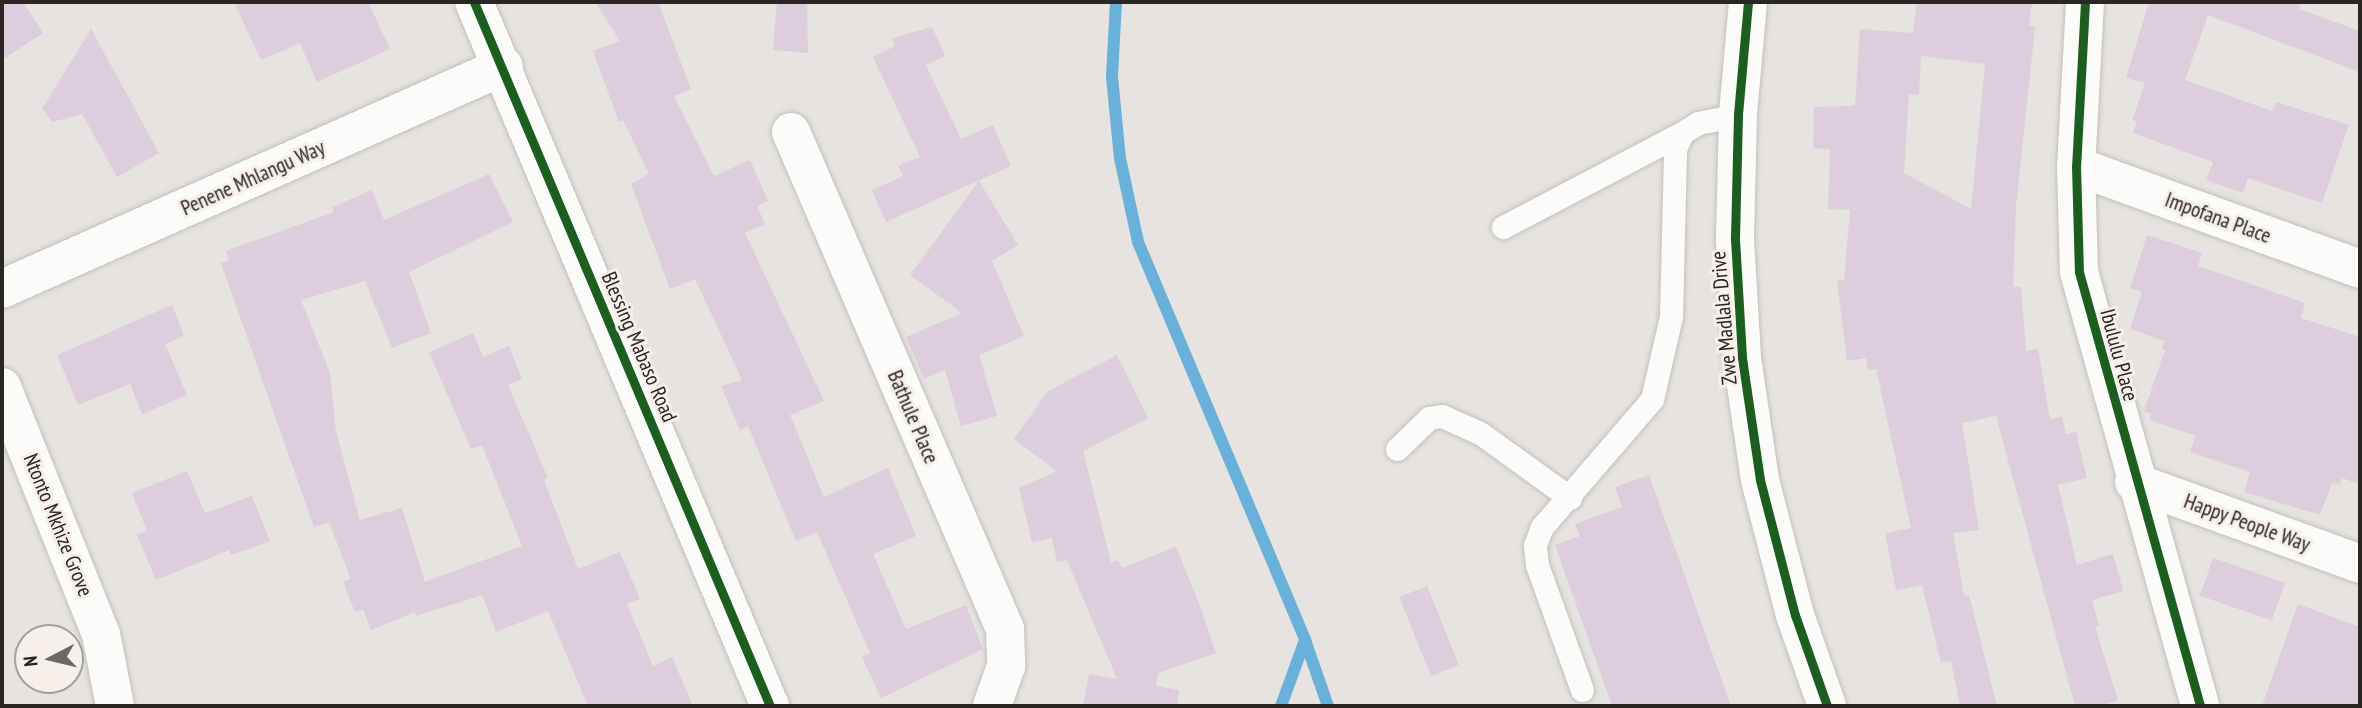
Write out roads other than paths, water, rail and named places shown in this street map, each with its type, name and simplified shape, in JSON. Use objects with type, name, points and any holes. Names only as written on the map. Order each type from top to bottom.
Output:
[{"type":"street","name":"Blessing Mabaso Road","points":[[474,2],[504,66],[770,706]]},
{"type":"street","name":"Zwe Madlala Drive","points":[[1748,2],[1738,115],[1735,239],[1742,358],[1754,439],[1796,615],[1826,706]]},
{"type":"street","name":"Ibululu Place","points":[[2085,2],[2076,166],[2079,272],[2134,482],[2200,706]]},
{"type":"street","name":"Penene Mhlangu Way","points":[[2,289],[504,66]]},
{"type":"street","name":"Bathule Place","points":[[791,132],[1004,629],[1006,666],[992,706]]},
{"type":"street","name":"Impofana Place","points":[[2076,166],[2360,270]]},
{"type":"street","name":"Ntonto Mkhize Grove","points":[[2,387],[102,634],[115,706]]},
{"type":"street","name":"Happy People Way","points":[[2134,482],[2360,564]]},
{"type":"lane","points":[[1503,227],[1698,123],[1738,115]]},
{"type":"lane","points":[[1583,690],[1536,565],[1535,545],[1542,527],[1570,498],[1652,399],[1665,359],[1671,317],[1675,149],[1682,133]]},
{"type":"lane","points":[[1397,449],[1429,418],[1442,415],[1480,433],[1570,498]]},
{"type":"waterway","points":[[1116,2],[1112,77],[1120,158],[1138,242],[1305,640],[1328,706]]},
{"type":"waterway","points":[[1281,706],[1305,640]]}]
